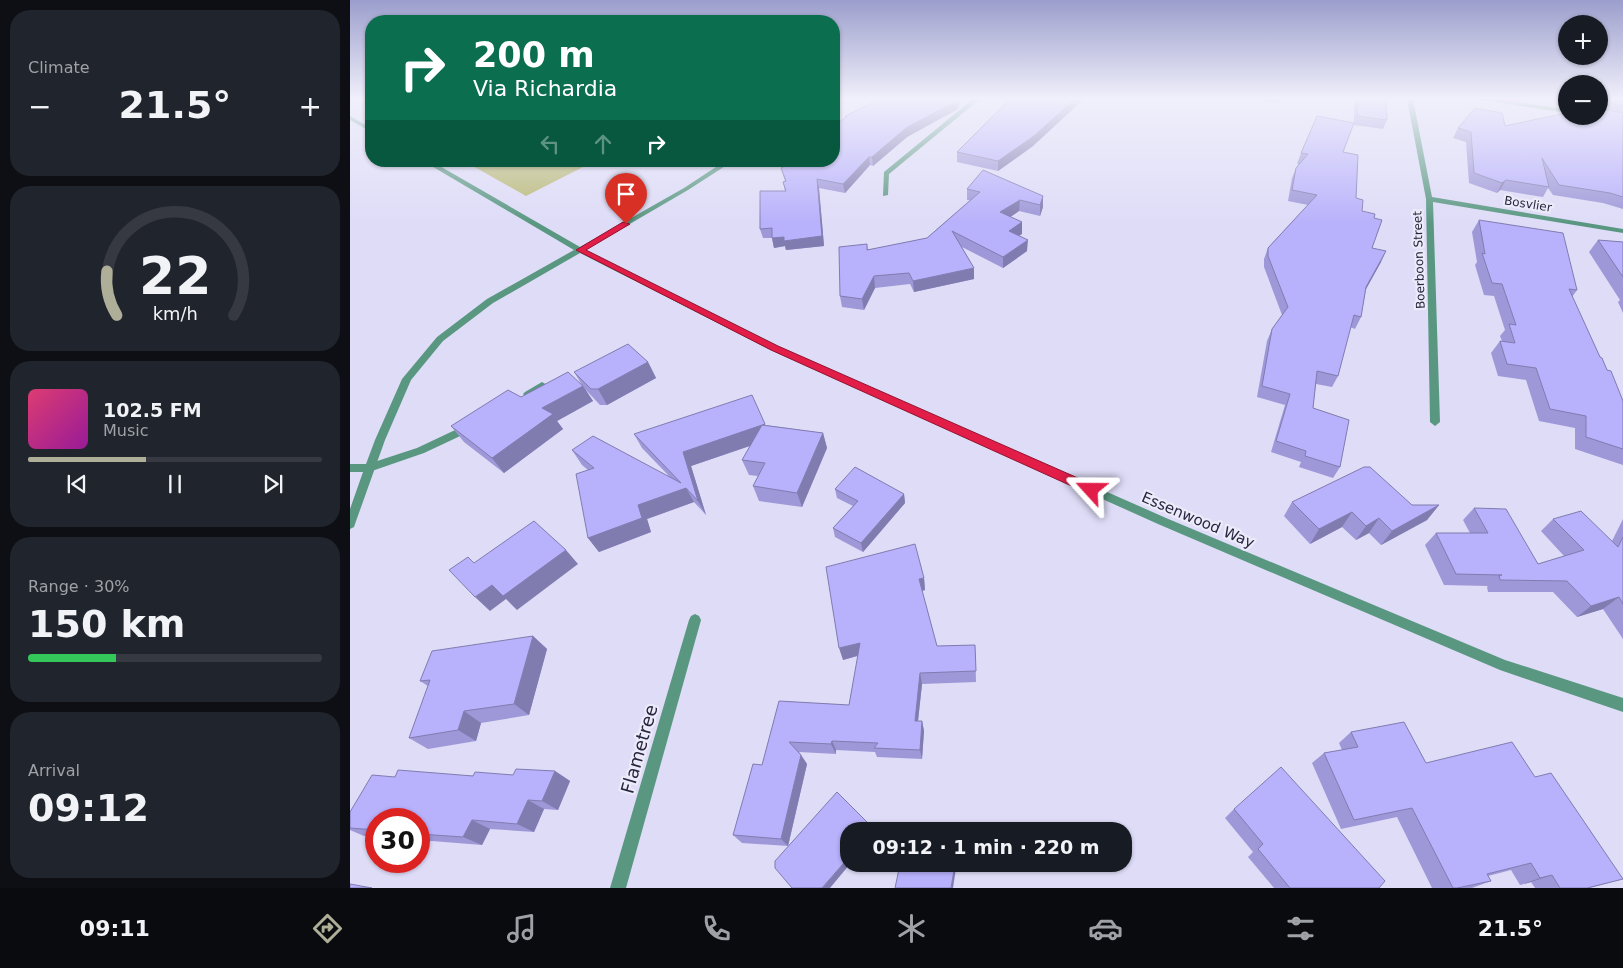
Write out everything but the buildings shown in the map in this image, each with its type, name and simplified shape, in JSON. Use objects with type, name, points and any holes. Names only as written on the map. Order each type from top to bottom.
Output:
[{"type":"street","points":[[885,195],[886,173],[927,140]]},
{"type":"street","name":"Boerboon Street","points":[[1418,140],[1429,199],[1435,422]]},
{"type":"street","name":"Essenwood Way","points":[[436,167],[580,250],[774,348],[1162,521],[1504,666],[1623,705]]},
{"type":"street","points":[[350,524],[369,468],[407,379],[440,339],[490,301],[686,189],[721,167]]},
{"type":"street","name":"Bosvlier","points":[[1429,199],[1623,230]]},
{"type":"street","points":[[518,399],[542,385]]},
{"type":"street","points":[[350,468],[369,468],[413,455],[442,443],[476,423]]},
{"type":"street","name":"Flametree","points":[[618,888],[695,620]]},
{"type":"shaded area","points":[[475,167],[583,167],[526,196]]},
{"type":"route","points":[[626,224],[580,250],[774,348],[1091,490]]}]
